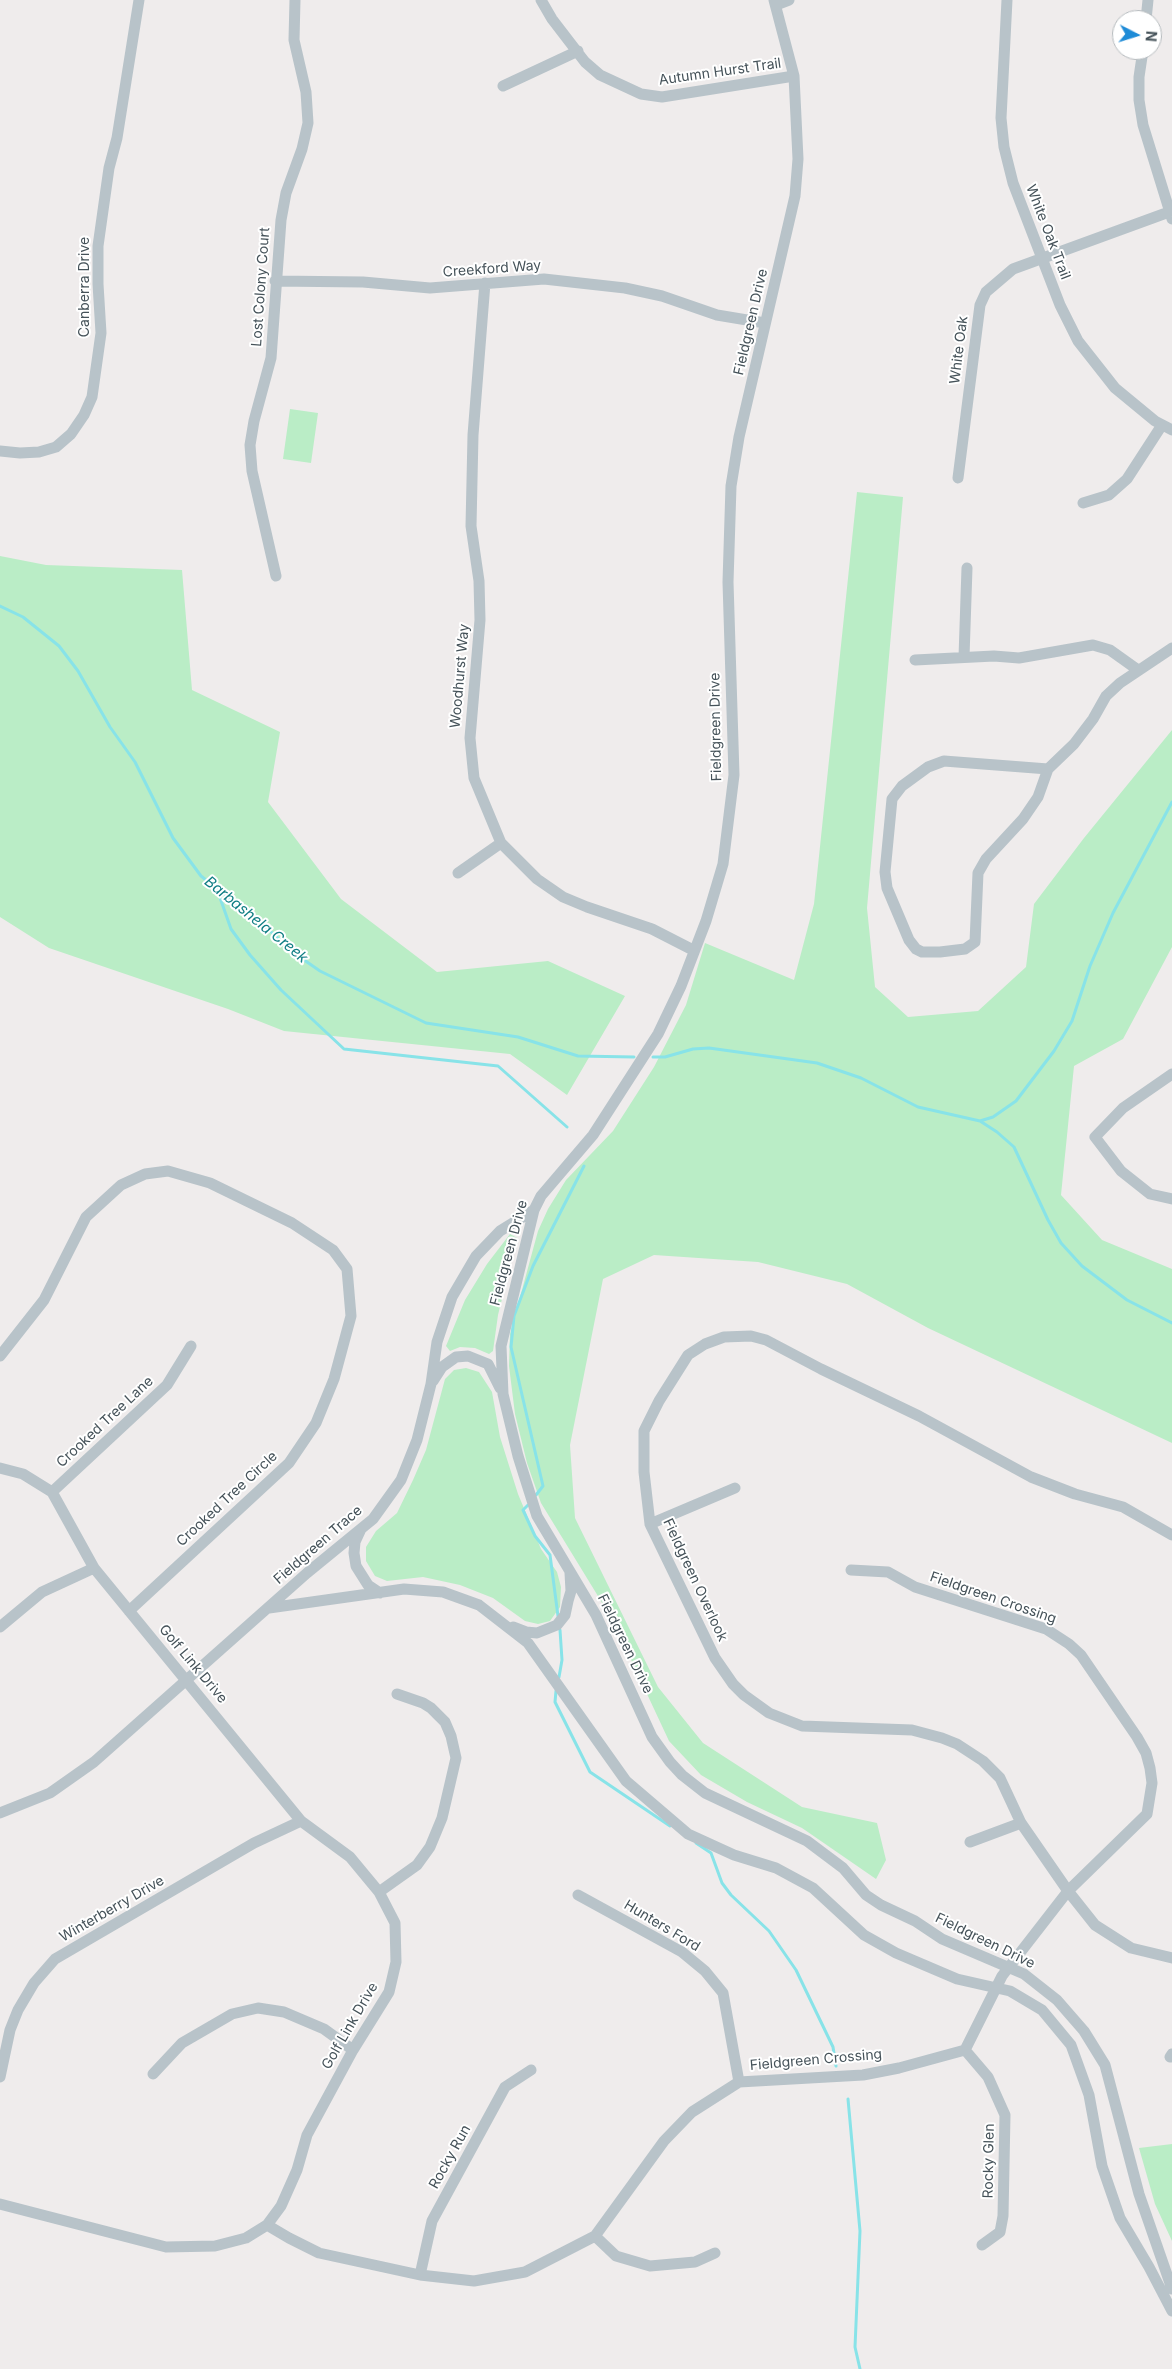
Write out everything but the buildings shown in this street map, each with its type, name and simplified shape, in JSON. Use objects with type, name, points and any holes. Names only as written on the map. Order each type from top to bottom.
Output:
[{"type":"street","name":"Canberra Drive","points":[[0,451],[39,452],[56,446],[71,434],[84,415],[92,397],[101,333],[98,246],[109,168],[124,103],[140,0]]},
{"type":"street","name":"Lost Colony Court","points":[[276,576],[252,471],[250,445],[270,358],[274,281],[280,220],[286,193],[302,149],[308,123],[306,92],[294,40],[295,0]]},
{"type":"street","name":"Autumn Hurst Trail","points":[[541,0],[552,19],[585,62],[600,75],[624,87],[653,97],[751,84],[794,76]]},
{"type":"street","points":[[775,2],[789,0]]},
{"type":"street","name":"White Oak Trail","points":[[1007,0],[1001,86],[1004,147],[1013,183],[1068,324],[1078,341],[1115,388],[1167,427]]},
{"type":"street","name":"Fieldgreen Drive","points":[[775,2],[794,76],[798,158],[795,196],[740,437],[731,486],[728,582],[734,775],[723,864],[706,920],[682,986],[658,1034],[593,1135],[541,1196],[534,1210],[502,1346],[503,1394],[526,1486],[537,1516],[604,1628],[652,1738],[682,1775],[719,1800],[807,1841],[843,1868],[866,1895],[881,1905],[915,1921],[942,1939],[1024,1974],[1057,2000],[1084,2031],[1105,2065],[1139,2194],[1172,2289]]},
{"type":"street","points":[[503,86],[578,51]]},
{"type":"street","points":[[1142,60],[1139,85],[1143,125],[1170,216]]},
{"type":"street","name":"White Oak","points":[[958,478],[980,305],[986,292],[1014,269],[1170,216]]},
{"type":"street","name":"Creekford Way","points":[[274,281],[363,282],[430,288],[544,279],[567,284],[626,288],[662,296],[717,315],[766,323]]},
{"type":"street","name":"Woodhurst Way","points":[[485,283],[473,445],[471,526],[479,582],[480,620],[470,738],[474,778],[501,843],[537,879],[563,897],[652,929],[694,950]]},
{"type":"street","points":[[1084,503],[1109,495],[1127,479],[1167,427]]},
{"type":"street","points":[[964,657],[967,568]]},
{"type":"street","points":[[915,660],[1035,656],[1092,644],[1110,650],[1138,670]]},
{"type":"street","points":[[1048,769],[944,761],[928,767],[902,786],[892,799],[885,872],[887,888],[909,940],[916,949],[922,952],[940,952],[966,949],[975,942],[978,873],[986,859],[1023,819],[1038,797],[1048,769],[1074,744],[1093,719],[1106,696],[1138,670],[1172,648]]},
{"type":"street","points":[[458,873],[501,843]]},
{"type":"street","points":[[1172,1074],[1123,1108],[1095,1137],[1121,1172],[1150,1194],[1172,1199]]},
{"type":"street","name":"Crooked Tree Circle","points":[[0,1356],[44,1300],[86,1217],[121,1185],[145,1174],[168,1171],[210,1183],[292,1222],[333,1250],[347,1269],[351,1316],[334,1379],[316,1423],[289,1462],[129,1612]]},
{"type":"street","name":"Fieldgreen Trace","points":[[0,1813],[50,1793],[94,1762],[373,1519],[401,1480],[417,1440],[431,1384],[437,1342],[457,1289],[476,1256],[500,1231],[534,1210]]},
{"type":"street","name":"Fieldgreen Overlook","points":[[1172,1535],[1123,1507],[1075,1494],[1031,1477],[919,1416],[821,1369],[766,1340],[751,1336],[735,1335],[705,1344],[688,1356],[659,1401],[644,1431],[644,1472],[650,1524],[715,1658],[733,1684],[744,1695],[769,1713],[802,1726],[912,1730],[956,1744],[983,1761],[1000,1778],[1021,1823],[1068,1891],[1095,1924],[1131,1948],[1172,1958]]},
{"type":"street","name":"Crooked Tree Lane","points":[[52,1492],[167,1385],[191,1346]]},
{"type":"street","points":[[431,1384],[442,1367],[456,1357],[468,1356],[488,1364],[503,1394]]},
{"type":"street","name":"Golf Link Drive","points":[[0,1468],[23,1474],[52,1492],[94,1568],[129,1612],[188,1681],[301,1821],[350,1857],[379,1892],[395,1922],[396,1962],[389,1992],[353,2050],[308,2135],[297,2170],[281,2206],[267,2224],[246,2238],[215,2246],[166,2247],[0,2204]]},
{"type":"street","points":[[650,1524],[735,1488]]},
{"type":"street","points":[[362,1528],[354,1553],[356,1566],[368,1585],[380,1593]]},
{"type":"street","points":[[0,1627],[42,1592],[94,1568]]},
{"type":"street","name":"Fieldgreen Crossing","points":[[267,2224],[289,2238],[319,2253],[420,2275],[474,2281],[524,2272],[595,2236],[664,2141],[692,2112],[739,2082],[863,2075],[899,2068],[965,2050],[996,1987],[1009,1966],[1068,1891],[1147,1814],[1152,1783],[1150,1768],[1146,1753],[1137,1737],[1080,1655],[1069,1644],[1046,1629],[915,1587],[888,1572],[851,1570]]},
{"type":"street","points":[[505,1623],[531,1632],[546,1631],[557,1625],[565,1615],[571,1591],[570,1573]]},
{"type":"street","points":[[269,1608],[404,1589],[443,1592],[480,1605],[528,1643],[626,1781],[688,1834],[734,1855],[776,1868],[813,1888],[864,1935],[896,1953],[958,1979],[1010,1991],[1042,2010],[1071,2045],[1089,2095],[1102,2166],[1120,2218],[1150,2267],[1172,2311]]},
{"type":"street","points":[[379,1892],[417,1864],[430,1847],[442,1818],[456,1758],[451,1736],[445,1722],[423,1703],[397,1694]]},
{"type":"street","name":"Winterberry Drive","points":[[0,2077],[10,2030],[18,2010],[34,1983],[55,1960],[254,1844],[301,1821]]},
{"type":"street","points":[[970,1842],[1021,1823]]},
{"type":"street","name":"Hunters Ford","points":[[578,1895],[682,1952],[705,1971],[723,1993],[739,2082]]},
{"type":"street","points":[[153,2074],[182,2043],[232,2014],[258,2008],[284,2012],[324,2030],[353,2050]]},
{"type":"street","name":"Rocky Glen","points":[[965,2050],[988,2076],[1005,2115],[1003,2216],[1000,2232],[982,2245]]},
{"type":"street","name":"Rocky Run","points":[[420,2275],[432,2221],[436,2213],[505,2087],[531,2070]]},
{"type":"street","points":[[595,2236],[616,2256],[650,2266],[695,2262],[715,2253]]},
{"type":"green space","points":[[290,409],[318,413],[311,463],[283,459]]},
{"type":"green space","points":[[857,492],[903,497],[867,908],[875,987],[908,1017],[978,1011],[1026,967],[1034,904],[1084,838],[1172,730],[1172,947],[1123,1039],[1074,1066],[1061,1195],[1102,1240],[1172,1269],[1172,1443],[928,1328],[847,1284],[758,1262],[654,1255],[603,1279],[570,1445],[575,1518],[658,1687],[703,1743],[802,1807],[877,1823],[886,1860],[876,1879],[802,1828],[747,1802],[701,1775],[669,1741],[612,1619],[541,1503],[527,1463],[515,1414],[509,1366],[510,1334],[538,1231],[548,1209],[566,1180],[613,1131],[654,1067],[686,1005],[705,943],[794,980],[814,904]]},
{"type":"green space","points":[[0,556],[46,565],[182,570],[192,690],[280,732],[268,802],[341,899],[437,972],[548,961],[625,996],[567,1095],[510,1054],[284,1031],[228,1009],[49,948],[0,917]]},
{"type":"green space","points":[[510,1234],[517,1238],[498,1315],[493,1351],[489,1354],[475,1348],[460,1347],[450,1351],[446,1346],[465,1300],[487,1264]]},
{"type":"green space","points":[[466,1368],[479,1372],[492,1392],[500,1437],[518,1494],[541,1549],[557,1572],[561,1587],[560,1607],[550,1621],[538,1624],[525,1621],[493,1598],[460,1585],[423,1577],[387,1581],[375,1576],[366,1561],[366,1547],[376,1531],[397,1513],[413,1480],[426,1450],[445,1379],[454,1370]]},
{"type":"green space","points":[[1172,2144],[1172,2241],[1155,2204],[1139,2148]]},
{"type":"waterway","name":"Barbashela Creek","points":[[0,606],[23,617],[59,646],[78,671],[110,727],[135,762],[173,838],[201,876],[269,930],[294,953],[320,971],[426,1023],[518,1037],[578,1056],[634,1057]]},
{"type":"waterway","points":[[980,1121],[993,1117],[1016,1101],[1054,1051],[1072,1021],[1090,966],[1113,913],[1172,802]]},
{"type":"waterway","points":[[218,892],[231,929],[250,955],[281,990],[344,1049],[498,1066],[567,1127]]},
{"type":"waterway","name":"Barbashela Creek","points":[[653,1057],[665,1057],[693,1049],[709,1048],[817,1063],[861,1078],[918,1107],[980,1121],[997,1132],[1014,1147],[1048,1220],[1061,1243],[1082,1266],[1127,1300],[1172,1323]]},
{"type":"waterway","points":[[536,1495],[543,1486],[511,1347],[514,1316],[533,1266],[584,1166]]},
{"type":"waterway","points":[[528,1505],[523,1510],[535,1536],[550,1555],[558,1616]]},
{"type":"waterway","points":[[559,1677],[562,1660],[560,1630]]},
{"type":"waterway","points":[[556,1691],[555,1702],[590,1772],[670,1826]]},
{"type":"waterway","points":[[696,1843],[711,1853],[722,1883],[731,1895],[769,1931],[796,1970],[833,2047],[836,2066]]},
{"type":"waterway","points":[[848,2099],[860,2231],[855,2347],[860,2369]]}]
